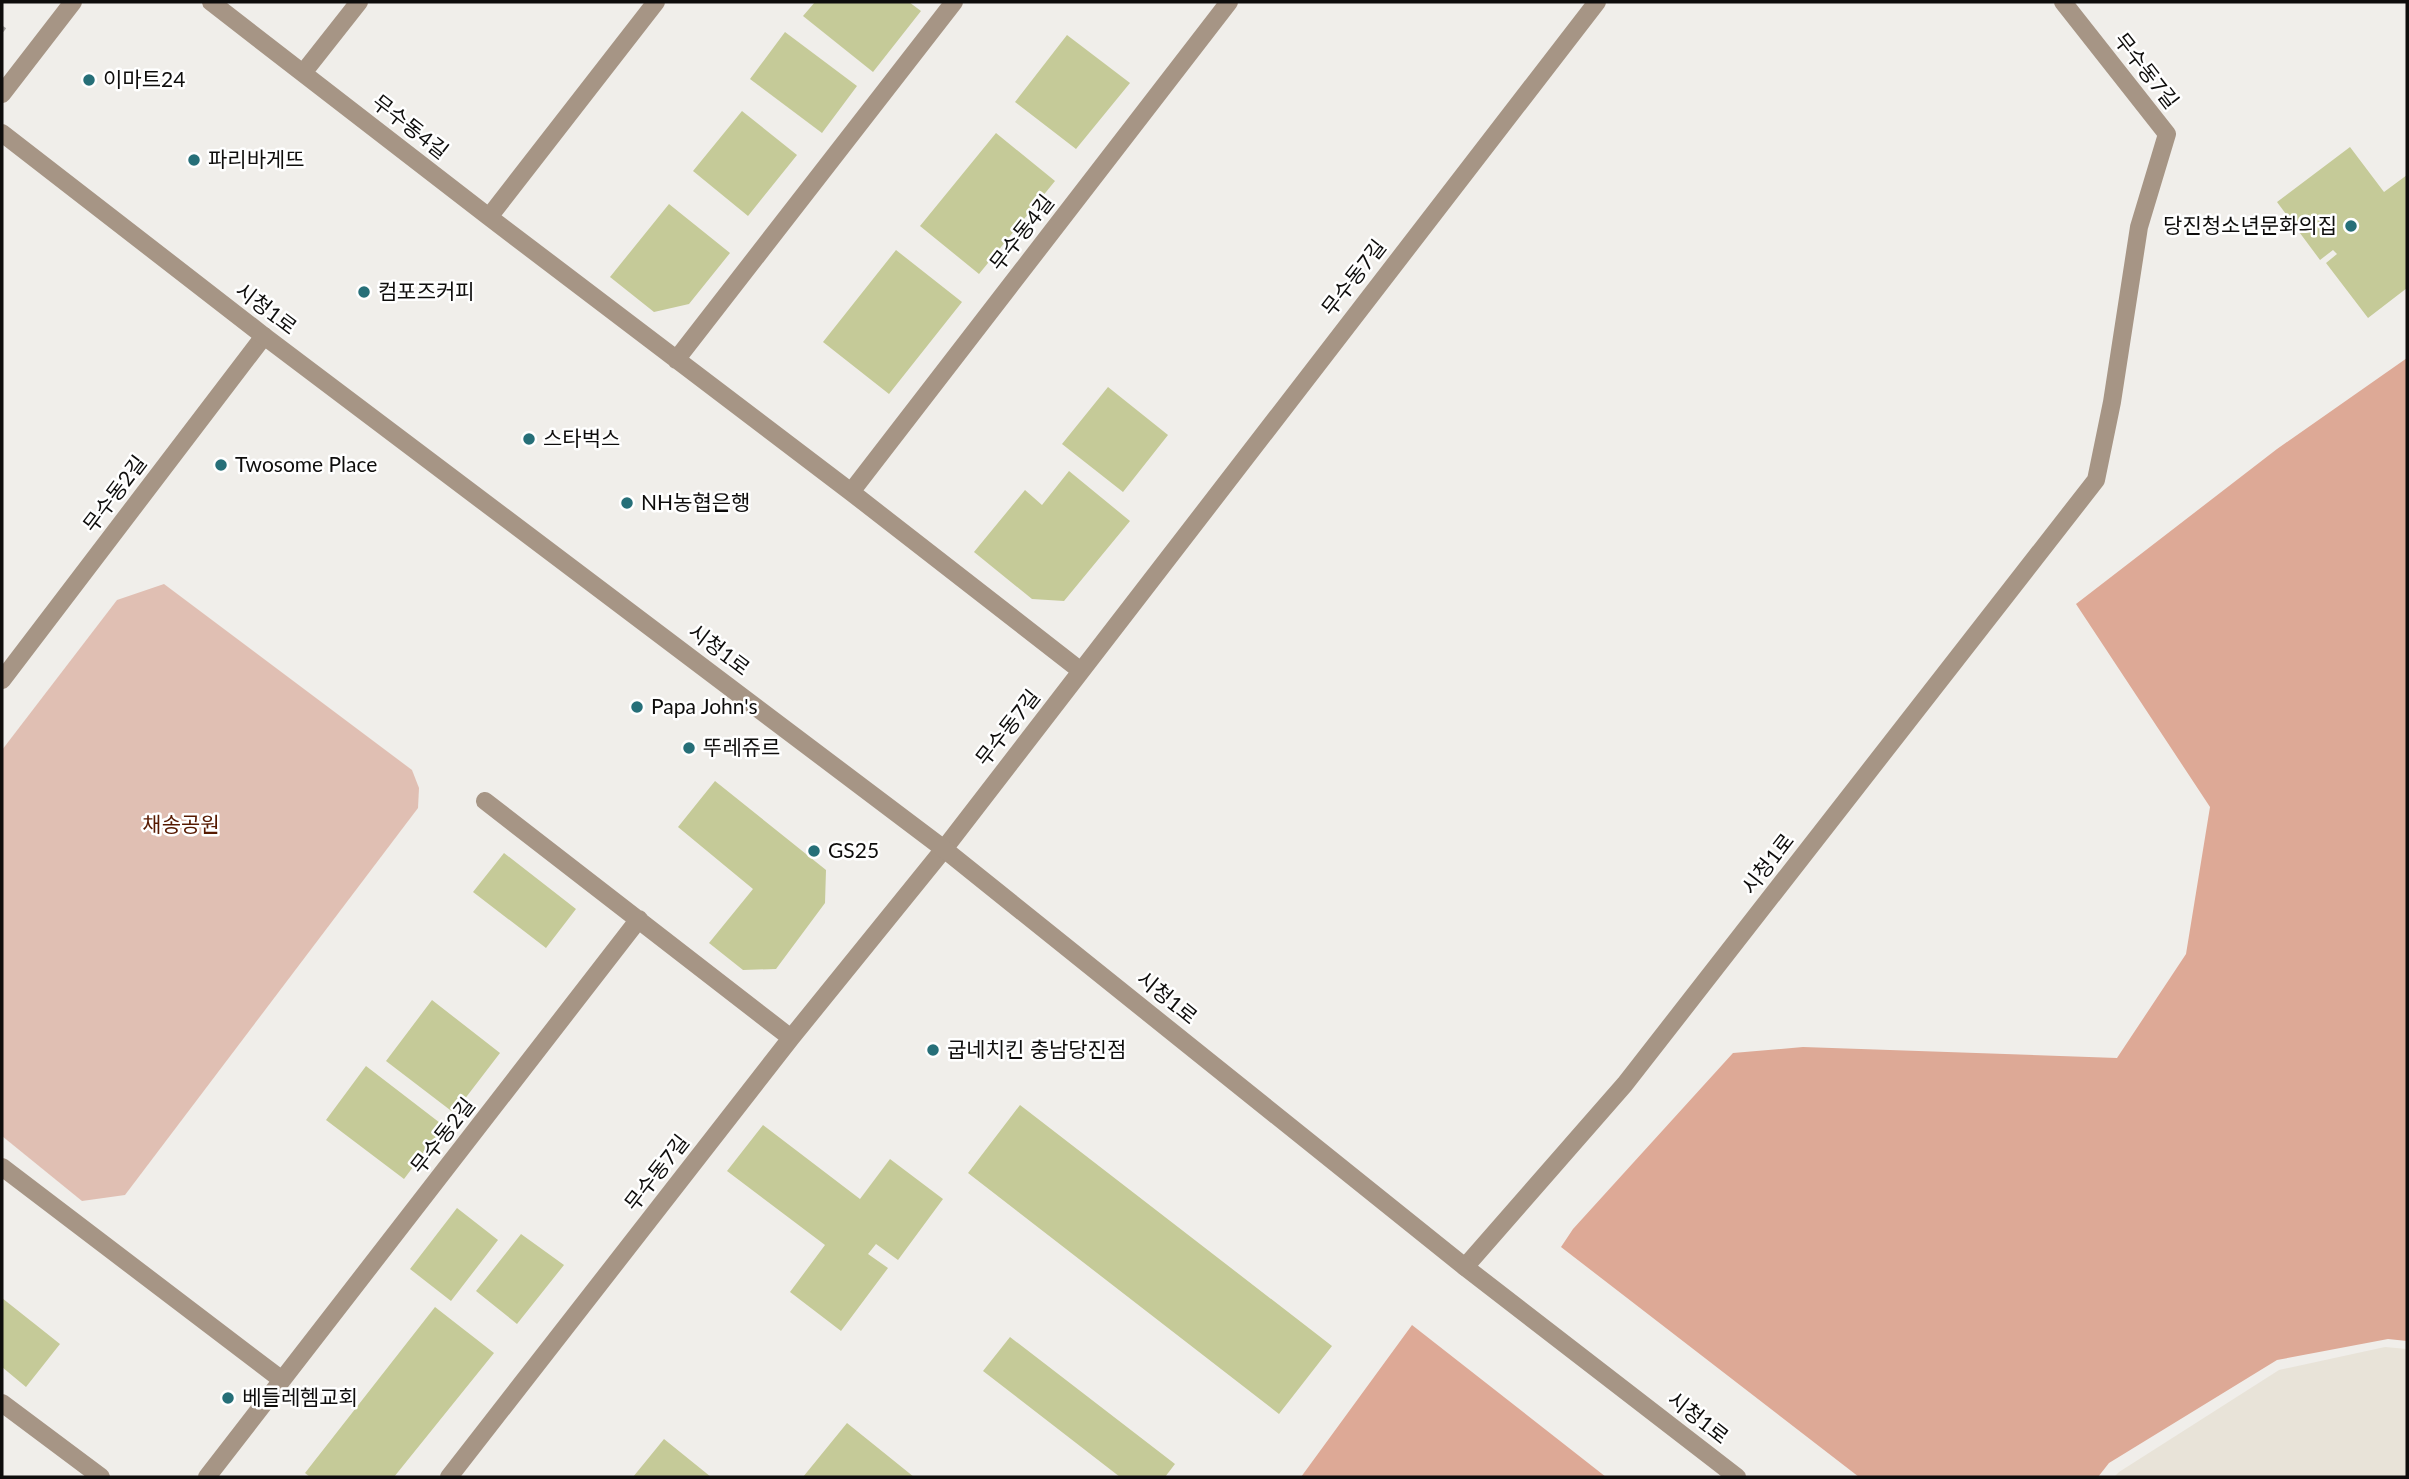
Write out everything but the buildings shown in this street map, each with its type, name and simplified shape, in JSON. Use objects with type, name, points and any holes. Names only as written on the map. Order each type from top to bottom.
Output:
[{"type":"street","points":[[2,94],[74,2]]},
{"type":"street","name":"무수동4길","points":[[211,2],[1081,671]]},
{"type":"street","points":[[303,74],[359,2]]},
{"type":"street","points":[[489,217],[656,2]]},
{"type":"street","points":[[676,359],[954,2]]},
{"type":"street","name":"무수동4길","points":[[851,492],[1229,2]]},
{"type":"street","name":"무수동7길","points":[[449,1477],[791,1038],[944,849],[1597,2]]},
{"type":"street","name":"무수동7길","points":[[2063,2],[2167,134],[2139,227],[2112,402],[2096,481]]},
{"type":"street","name":"시청1로","points":[[2,133],[264,335],[944,849],[1465,1267],[1737,1477]]},
{"type":"street","name":"무수동2길","points":[[2,680],[264,335]]},
{"type":"street","name":"시청1로","points":[[1465,1267],[1625,1084],[2096,481]]},
{"type":"street","points":[[485,801],[791,1038]]},
{"type":"street","name":"무수동2길","points":[[206,1477],[639,919]]},
{"type":"street","points":[[2,1167],[282,1380]]},
{"type":"street","points":[[2,1403],[101,1477]]},
{"type":"shaded area","points":[[2407,358],[2407,1341],[2388,1339],[2277,1360],[2109,1463],[2098,1477],[1859,1477],[1561,1247],[1573,1229],[1733,1053],[1803,1047],[2117,1058],[2186,954],[2210,807],[2076,604],[2277,449]]},
{"type":"shaded area","points":[[1412,1325],[1606,1477],[1301,1477]]},
{"type":"shaded area","points":[[2385,1347],[2407,1349],[2407,1477],[2114,1477],[2279,1370]]},
{"type":"green space","name":"채송공원","points":[[164,584],[412,770],[419,788],[418,808],[125,1195],[82,1201],[2,1136],[2,750],[117,600]]},
{"type":"place","name":"이마트24","points":[[89,80]]},
{"type":"place","name":"파리바게뜨","points":[[194,160]]},
{"type":"place","name":"당진청소년문화의집","points":[[2351,226]]},
{"type":"place","name":"컴포즈커피","points":[[364,292]]},
{"type":"place","name":"스타벅스","points":[[529,439]]},
{"type":"place","name":"Twosome Place","points":[[221,465]]},
{"type":"place","name":"NH농협은행","points":[[627,503]]},
{"type":"place","name":"Papa John's","points":[[637,707]]},
{"type":"place","name":"뚜레쥬르","points":[[689,748]]},
{"type":"place","name":"GS25","points":[[814,851]]},
{"type":"place","name":"굽네치킨 충남당진점","points":[[933,1050]]},
{"type":"place","name":"베들레헴교회","points":[[228,1398]]}]
